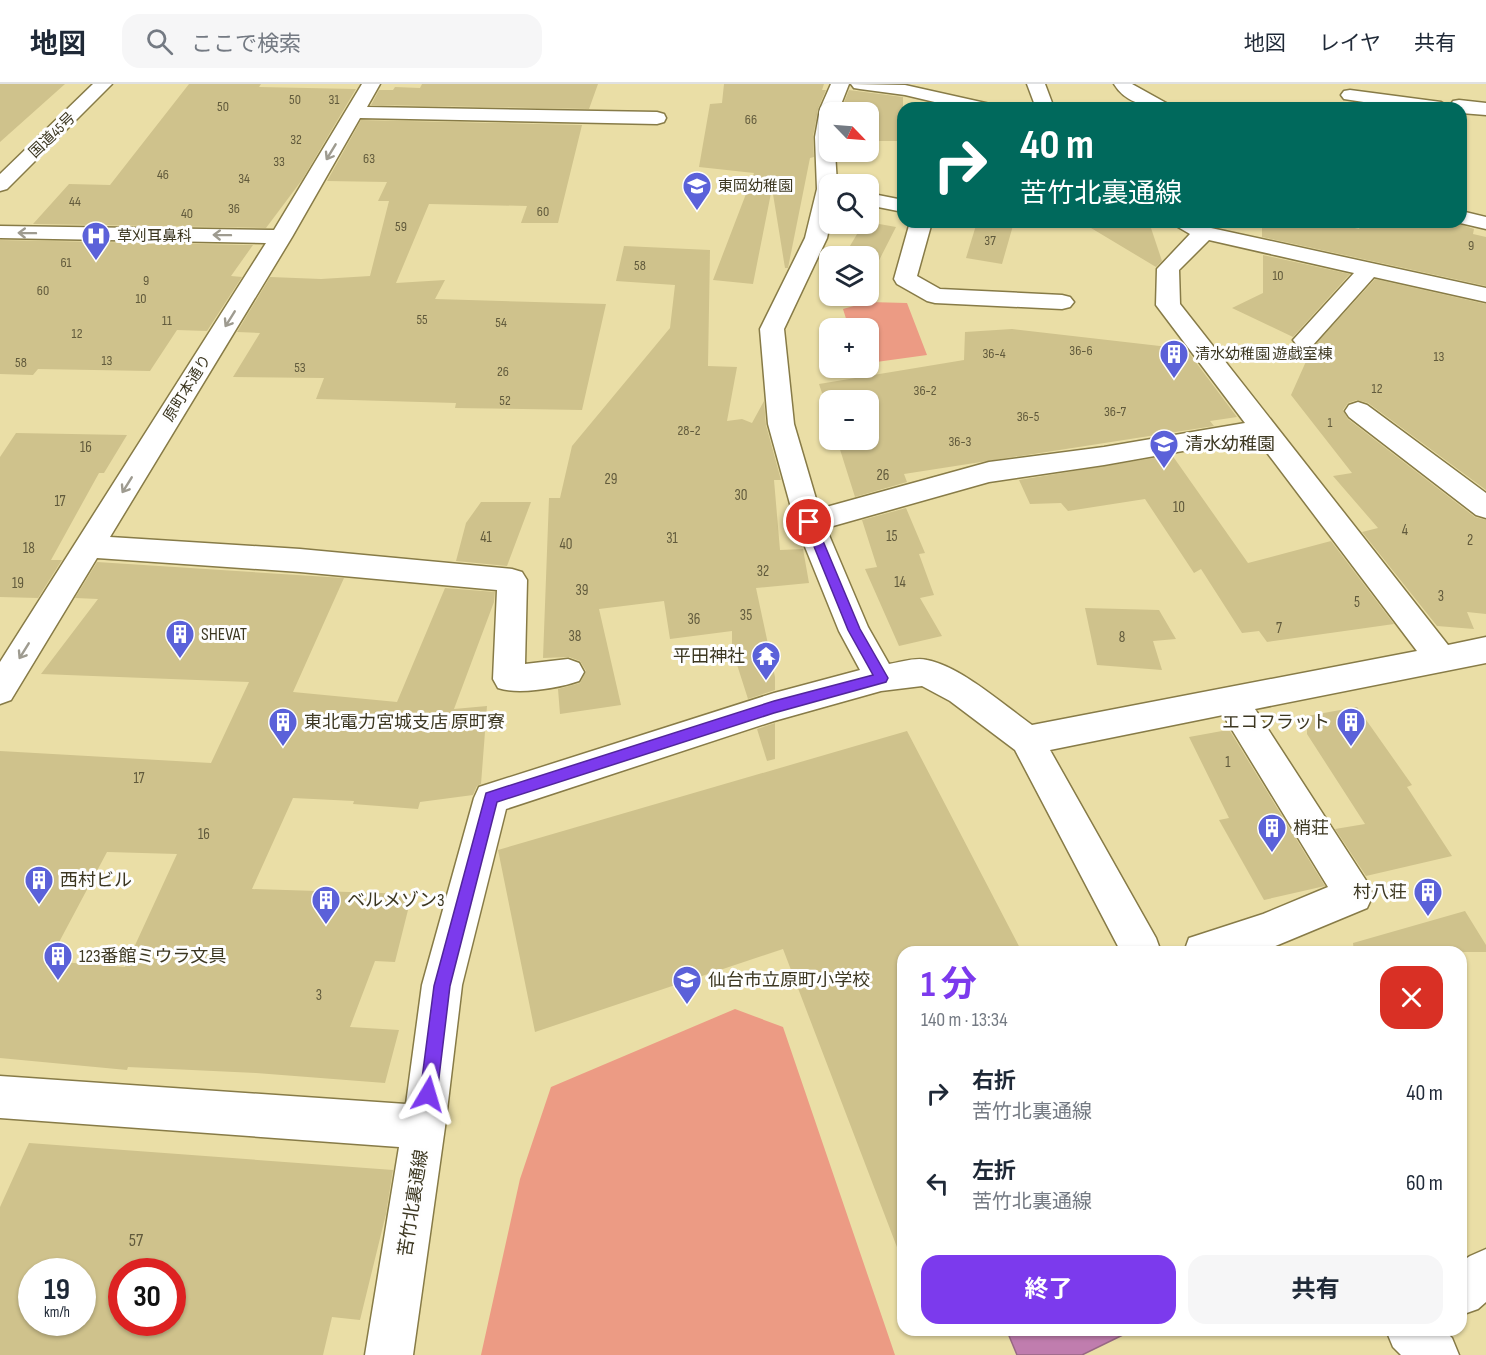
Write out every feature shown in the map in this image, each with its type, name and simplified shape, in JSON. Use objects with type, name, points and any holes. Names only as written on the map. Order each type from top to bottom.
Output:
[{"type":"main road","name":"国道45号","points":[[0,185],[104,84]]},
{"type":"main road","name":"原町本通り","points":[[0,690],[281,237],[371,84]]},
{"type":"main road","points":[[827,174],[825,137],[829,109],[840,84]]},
{"type":"main road","points":[[860,84],[905,90],[958,102]]},
{"type":"main road","points":[[1036,84],[1043,102]]},
{"type":"main road","points":[[1123,84],[1125,89],[1150,102]]},
{"type":"main road","points":[[1350,95],[1399,102]]},
{"type":"main road","points":[[1467,106],[1486,110]]},
{"type":"main road","points":[[354,112],[657,118]]},
{"type":"main road","points":[[879,201],[897,205]]},
{"type":"main road","points":[[1467,218],[1486,223]]},
{"type":"main road","points":[[819,226],[816,238],[772,330],[781,424],[809,522],[854,630],[882,678],[924,672],[962,691],[1027,740],[1139,946]]},
{"type":"main road","points":[[919,228],[905,279],[935,296],[1062,302]]},
{"type":"main road","points":[[1193,228],[1168,269],[1168,305],[1441,659]]},
{"type":"main road","points":[[1198,228],[1486,295]]},
{"type":"main road","points":[[0,232],[281,237]]},
{"type":"main road","points":[[1305,340],[1369,269]]},
{"type":"main road","points":[[1358,411],[1486,508]]},
{"type":"main road","points":[[809,522],[988,472],[1104,456],[1264,428]]},
{"type":"main road","points":[[88,547],[273,557],[512,580],[508,679],[568,672]]},
{"type":"main road","points":[[1027,740],[1486,650]]},
{"type":"main road","name":"苦竹北裏通線","points":[[389,1355],[424,1127],[442,986],[491,798],[774,707],[882,678]]},
{"type":"main road","points":[[1222,946],[1263,933],[1354,895],[1231,700]]},
{"type":"main road","points":[[0,1097],[424,1127]]},
{"type":"main road","points":[[1467,1287],[1486,1272]]},
{"type":"shaded area","points":[[879,302],[907,303],[927,355],[879,362],[879,318],[846,318],[843,309],[854,306],[879,306]]},
{"type":"shaded area","points":[[735,1009],[783,1027],[895,1355],[481,1355],[520,1179],[551,1087]]},
{"type":"shaded area","points":[[1009,1336],[1121,1336],[1082,1355],[1017,1355]]},
{"type":"building","points":[[0,84],[65,84],[0,142]]},
{"type":"building","points":[[189,84],[261,84],[259,87],[356,89],[302,180],[266,228],[33,224],[69,184],[110,185]]},
{"type":"building","points":[[422,84],[598,84],[589,109],[371,105],[379,90],[393,90],[395,87],[420,88]]},
{"type":"building","points":[[724,84],[824,84],[822,90],[826,90],[819,102],[813,137],[814,157],[810,158],[788,268],[785,268],[772,188],[753,284],[713,280],[754,173],[699,167],[710,104],[722,103]]},
{"type":"building","points":[[849,90],[903,97],[903,102],[897,102],[897,141],[879,141],[879,102],[844,102]]},
{"type":"building","points":[[361,120],[582,125],[558,223],[521,223],[527,206],[429,204],[396,283],[445,280],[435,299],[606,304],[582,410],[455,408],[456,403],[316,399],[324,378],[233,377],[260,333],[237,332],[270,277],[321,279],[370,276],[389,201],[378,201],[387,182],[327,181]]},
{"type":"building","points":[[879,224],[896,227],[879,260],[879,246],[850,246],[857,234],[879,234]]},
{"type":"building","points":[[1467,227],[1474,229],[1473,234],[1486,237],[1486,286],[1262,237],[1262,228]]},
{"type":"building","points":[[975,228],[1012,228],[1002,264],[966,258]]},
{"type":"building","points":[[1091,228],[1151,228],[1162,261],[1156,267]]},
{"type":"building","points":[[0,240],[253,245],[231,276],[242,277],[207,331],[177,330],[150,371],[38,369],[33,375],[0,374]]},
{"type":"building","points":[[624,246],[710,250],[708,366],[737,367],[727,421],[742,419],[752,423],[764,401],[766,425],[781,480],[774,480],[780,550],[803,549],[809,583],[756,588],[775,677],[775,690],[748,699],[732,649],[732,631],[670,639],[664,601],[599,609],[621,705],[560,714],[558,689],[580,683],[586,671],[580,661],[569,657],[543,658],[549,498],[560,498],[572,446],[670,328],[675,285],[616,281]]},
{"type":"building","points":[[1263,255],[1350,274],[1293,337],[1232,308],[1263,293]]},
{"type":"building","points":[[1375,279],[1486,304],[1486,490],[1368,403],[1357,400],[1348,403],[1343,410],[1348,419],[1475,517],[1486,520],[1486,614],[1467,612],[1474,629],[1437,626],[1362,532],[1378,528],[1333,476],[1352,473],[1291,395],[1312,348]]},
{"type":"building","points":[[1012,329],[1186,349],[1237,417],[1210,421],[1214,426],[904,474],[907,482],[855,497],[840,450],[879,450],[879,390],[821,390],[819,384],[855,378],[879,378],[879,374],[964,360],[965,332]]},
{"type":"building","points":[[16,433],[127,435],[104,473],[99,473],[51,560],[62,560],[38,598],[0,597],[0,457]]},
{"type":"building","points":[[1172,455],[1248,563],[1331,541],[1394,624],[1267,642],[1259,631],[1242,633],[1201,569],[1194,573],[1145,499],[1068,511],[1061,503],[1030,504],[1019,480]]},
{"type":"building","points":[[481,502],[531,502],[507,566],[456,561],[466,523]]},
{"type":"building","points":[[906,508],[925,553],[919,554],[934,595],[920,598],[942,636],[899,646],[865,569],[877,567],[862,520]]},
{"type":"building","points":[[97,562],[344,578],[293,692],[397,702],[445,588],[495,592],[494,602],[454,709],[487,706],[481,784],[477,786],[473,795],[420,802],[418,809],[353,804],[354,801],[293,798],[252,889],[412,894],[395,962],[375,961],[350,1027],[399,1030],[385,1083],[256,1073],[128,1067],[127,1070],[0,1058],[0,751],[211,763],[249,682],[41,674],[98,599],[75,598]],"holes":[[[107,852],[177,854],[125,967],[49,961]]]},
{"type":"building","points":[[1085,608],[1159,610],[1176,639],[1153,641],[1162,670],[1097,665]]},
{"type":"building","points":[[1357,707],[1412,785],[1407,787],[1452,856],[1366,876],[1335,829],[1365,824],[1307,734],[1307,716]]},
{"type":"building","points":[[775,723],[775,759],[767,761],[757,729]]},
{"type":"building","points":[[907,731],[1019,946],[897,946],[897,1247],[783,949],[535,1032],[498,850]]},
{"type":"building","points":[[1230,731],[1325,886],[1264,900],[1219,820],[1229,818],[1189,737]]},
{"type":"building","points":[[1465,911],[1486,945],[1486,952],[1467,952],[1467,946],[1353,946],[1353,943]]},
{"type":"building","points":[[29,1143],[393,1170],[386,1214],[360,1320],[332,1317],[323,1355],[0,1355],[0,1207]]},
{"type":"place","name":"東岡幼稚園","points":[[697,212]]},
{"type":"place","name":"草刈耳鼻科","points":[[96,262]]},
{"type":"place","name":"清水幼稚園 遊戯室棟","points":[[1174,380]]},
{"type":"place","name":"清水幼稚園","points":[[1164,470]]},
{"type":"place","name":"SHEVAT","points":[[180,660]]},
{"type":"place","name":"平田神社","points":[[766,682]]},
{"type":"place","name":"東北電力宮城支店 原町寮","points":[[283,748]]},
{"type":"place","name":"エコフラット","points":[[1351,748]]},
{"type":"place","name":"梢荘","points":[[1272,854]]},
{"type":"place","name":"西村ビル","points":[[39,906]]},
{"type":"place","name":"村八荘","points":[[1428,918]]},
{"type":"place","name":"ベルメゾン3","points":[[326,926]]},
{"type":"place","name":"123番館ミウラ文具","points":[[58,982]]},
{"type":"place","name":"仙台市立原町小学校","points":[[687,1006]]},
{"type":"route","points":[[428,1094],[442,986],[491,798],[774,707],[882,678],[854,630],[809,522]]}]
